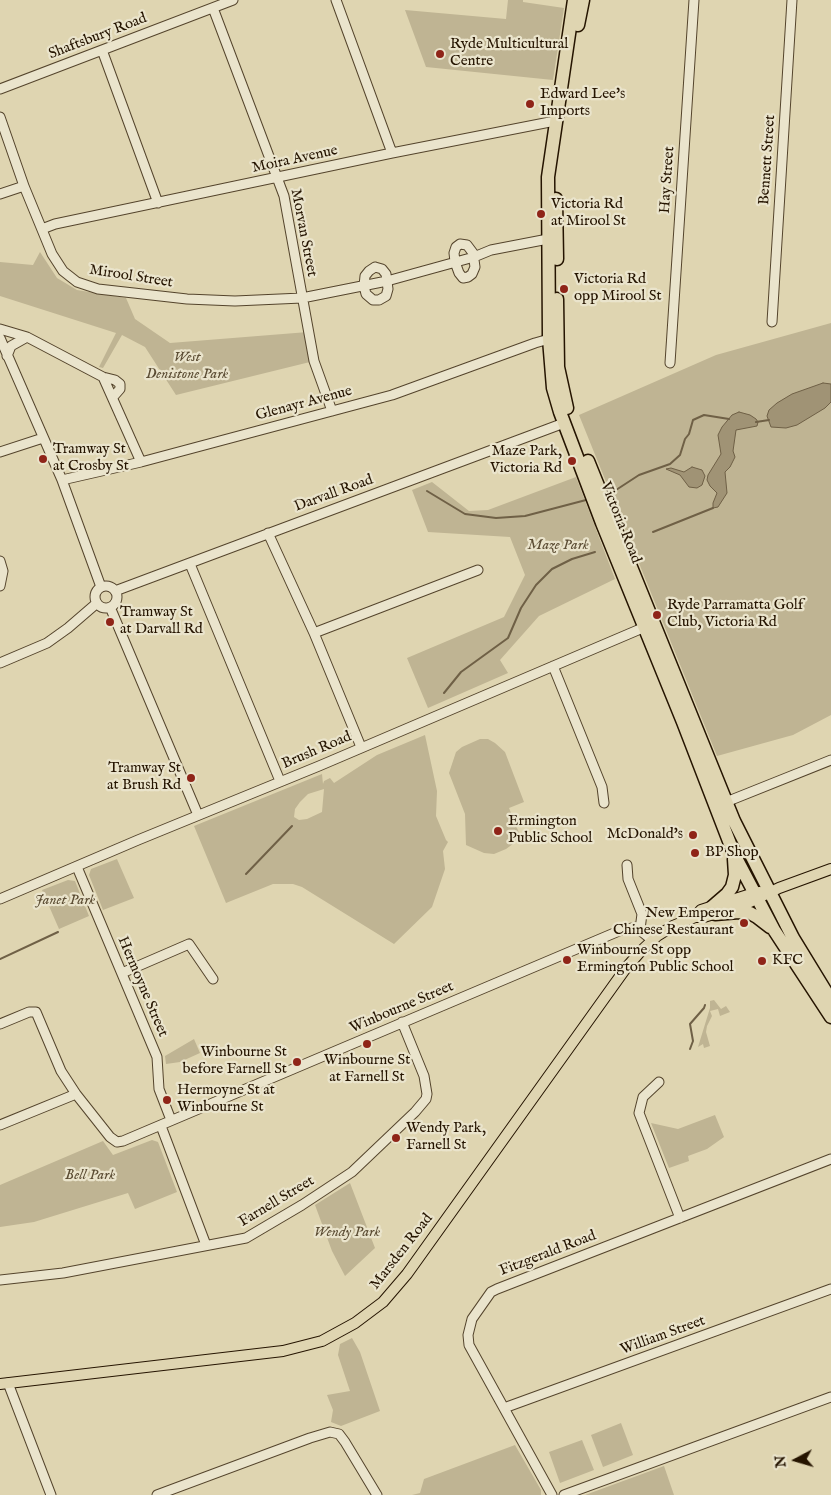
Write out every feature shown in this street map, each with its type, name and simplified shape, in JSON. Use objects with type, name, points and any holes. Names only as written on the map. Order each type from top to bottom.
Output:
[{"type":"highway","name":"Victoria Road","points":[[574,0],[548,177],[549,340],[552,388],[564,423],[734,854],[760,895],[793,938],[831,1000]]},
{"type":"highway","name":"Victoria Road","points":[[583,0],[557,168],[559,375],[567,407],[579,438],[726,802],[774,930],[831,1017]]},
{"type":"highway","points":[[713,910],[732,887],[735,875],[734,854]]},
{"type":"highway","points":[[713,910],[750,913],[774,930]]},
{"type":"main road","name":"Marsden Road","points":[[4,1384],[283,1351],[322,1341],[355,1323],[383,1302],[407,1274],[626,968],[652,940],[673,926],[695,916],[704,917],[713,910],[831,869]]},
{"type":"street","name":"Shaftsbury Road","points":[[0,89],[233,0]]},
{"type":"street","points":[[336,0],[392,153]]},
{"type":"street","name":"Hay Street","points":[[670,363],[694,0]]},
{"type":"street","name":"Bennett Street","points":[[772,322],[792,0]]},
{"type":"street","name":"Morvan Street","points":[[213,8],[284,196],[314,361],[332,411]]},
{"type":"street","points":[[102,50],[158,203]]},
{"type":"street","name":"Mirool Street","points":[[0,117],[24,186],[52,254],[63,271],[76,282],[98,289],[187,299],[235,301],[302,298],[387,282],[474,257],[491,250],[548,239]]},
{"type":"street","name":"Moira Avenue","points":[[42,229],[55,224],[392,153],[555,121]]},
{"type":"street","points":[[0,194],[24,186]]},
{"type":"street","points":[[460,244],[467,245],[472,250],[474,257],[475,267],[472,274],[468,278],[463,278],[455,262],[454,253],[456,247],[460,244]]},
{"type":"street","points":[[375,268],[382,270],[386,274],[387,282],[386,296],[379,300],[373,300],[366,294],[364,286],[365,276],[369,271],[375,268]]},
{"type":"street","points":[[0,329],[28,336],[103,377],[115,380],[120,384],[119,392],[114,397],[141,462]]},
{"type":"street","points":[[7,356],[12,346],[28,336]]},
{"type":"street","points":[[0,338],[62,480],[102,587]]},
{"type":"street","name":"Glenayr Avenue","points":[[62,480],[141,462],[392,395],[535,343],[549,340]]},
{"type":"street","name":"Darvall Road","points":[[115,591],[564,423]]},
{"type":"street","points":[[0,452],[43,438]]},
{"type":"street","points":[[268,533],[314,633],[362,747]]},
{"type":"street","points":[[0,586],[3,571],[1,564]]},
{"type":"street","points":[[190,564],[280,781]]},
{"type":"street","points":[[314,633],[478,570]]},
{"type":"street","points":[[108,586],[115,591],[117,600],[110,607],[103,607],[97,603],[96,593],[102,587],[108,586]]},
{"type":"street","points":[[0,663],[47,643],[97,603]]},
{"type":"street","points":[[110,607],[198,815]]},
{"type":"street","name":"Brush Road","points":[[0,900],[645,627]]},
{"type":"street","points":[[553,666],[602,787],[604,803]]},
{"type":"street","points":[[726,802],[831,760]]},
{"type":"street","points":[[627,865],[628,879],[642,914],[640,929],[652,940]]},
{"type":"street","name":"Hermoyne Street","points":[[77,867],[156,1056],[159,1089],[171,1120]]},
{"type":"street","name":"Winbourne Street","points":[[76,1094],[110,1138],[117,1142],[123,1141],[619,931],[635,927],[640,929]]},
{"type":"street","points":[[122,973],[189,944],[214,979]]},
{"type":"street","points":[[0,1024],[29,1012],[36,1012],[61,1071],[76,1094],[0,1125]]},
{"type":"street","name":"Farnell Street","points":[[0,1280],[63,1273],[248,1237],[352,1172],[423,1104],[427,1094],[426,1086],[402,1022]]},
{"type":"street","points":[[658,1082],[643,1097],[640,1113],[680,1218]]},
{"type":"street","points":[[161,1126],[206,1245]]},
{"type":"street","name":"Fitzgerald Road","points":[[552,1495],[469,1345],[468,1334],[472,1319],[492,1292],[831,1159]]},
{"type":"street","name":"William Street","points":[[504,1408],[831,1289]]},
{"type":"street","points":[[4,1384],[51,1495]]},
{"type":"street","points":[[564,1495],[831,1397]]},
{"type":"street","points":[[157,1495],[330,1432],[339,1434],[345,1442],[377,1495]]},
{"type":"green space","points":[[508,0],[523,0],[523,2],[564,8],[553,80],[426,67],[405,10],[506,19]]},
{"type":"green space","name":"West Denistone Park","points":[[40,252],[57,278],[77,290],[126,298],[135,319],[170,343],[308,332],[314,361],[176,395],[145,347],[122,335],[103,368],[99,367],[116,333],[0,296],[0,262],[33,265]]},
{"type":"green space","points":[[831,323],[831,715],[793,735],[717,756],[579,415],[716,355]]},
{"type":"green space","name":"Maze Park","points":[[576,477],[615,579],[539,616],[500,660],[508,673],[428,708],[407,658],[504,617],[525,575],[510,537],[428,532],[412,490],[432,482],[469,511],[488,510]]},
{"type":"green space","points":[[425,735],[437,791],[436,816],[448,842],[443,851],[445,869],[432,907],[394,944],[302,887],[293,884],[273,884],[226,903],[194,826],[322,774],[323,784],[324,781],[330,778],[334,783],[377,755]],"holes":[[[324,789],[322,812],[307,819],[299,820],[294,817],[295,809],[308,794]]]},
{"type":"green space","points":[[480,739],[488,739],[505,752],[524,802],[509,808],[521,838],[506,849],[494,854],[484,853],[466,845],[465,814],[449,773],[456,752],[462,747]]},
{"type":"green space","points":[[117,859],[134,898],[103,910],[89,875],[91,869]]},
{"type":"green space","name":"Janet Park","points":[[68,880],[75,881],[89,916],[59,929],[42,890]]},
{"type":"green space","points":[[714,1000],[721,1009],[726,1006],[730,1012],[720,1016],[718,1009],[710,1011],[712,1016],[706,1032],[710,1046],[704,1048],[703,1044],[698,1047],[710,1008],[710,1001]]},
{"type":"green space","points":[[194,1039],[200,1053],[180,1062],[166,1064],[165,1056]]},
{"type":"green space","points":[[715,1115],[724,1137],[707,1149],[688,1156],[689,1161],[669,1168],[651,1123],[678,1129]]},
{"type":"green space","name":"Bell Park","points":[[152,1140],[158,1142],[177,1192],[135,1209],[128,1193],[34,1222],[0,1227],[0,1185],[103,1141],[113,1155]]},
{"type":"green space","name":"Wendy Park","points":[[350,1183],[375,1248],[345,1276],[332,1251],[315,1205]]},
{"type":"green space","points":[[352,1338],[360,1352],[380,1411],[341,1426],[331,1422],[333,1410],[327,1395],[350,1391],[338,1355],[340,1344]]},
{"type":"green space","points":[[621,1423],[633,1455],[603,1467],[591,1435]]},
{"type":"green space","points":[[582,1440],[594,1470],[560,1483],[549,1452]]},
{"type":"green space","points":[[515,1445],[541,1490],[541,1495],[412,1495],[420,1493],[424,1479]]},
{"type":"green space","points":[[664,1466],[674,1495],[585,1495]]},
{"type":"shaded area","points":[[823,383],[831,384],[831,402],[825,408],[797,425],[786,428],[771,427],[767,416],[769,410],[777,403],[792,394]]},
{"type":"shaded area","points":[[739,412],[756,419],[758,422],[757,426],[736,430],[733,451],[735,457],[725,472],[727,493],[718,507],[713,508],[717,493],[707,480],[721,454],[718,435],[732,415]]},
{"type":"shaded area","points":[[692,467],[702,470],[705,476],[702,485],[697,488],[689,487],[680,475],[666,469],[671,468],[684,472]]},
{"type":"waterway","points":[[616,490],[639,475],[670,464],[680,455],[693,420],[704,415],[729,419]]},
{"type":"waterway","points":[[756,422],[769,420]]},
{"type":"waterway","points":[[427,491],[465,514],[496,518],[525,516],[586,500]]},
{"type":"waterway","points":[[653,532],[713,508]]},
{"type":"waterway","points":[[444,693],[461,672],[508,638],[521,608],[536,585],[552,569],[572,559],[595,552]]},
{"type":"waterway","points":[[246,874],[292,826]]},
{"type":"waterway","points":[[0,959],[58,932]]},
{"type":"waterway","points":[[690,1049],[693,1041],[690,1024],[705,1005]]},
{"type":"place","name":"Ryde Multicultural Centre","points":[[440,54]]},
{"type":"place","name":"Edward Lee's Imports","points":[[530,104]]},
{"type":"place","name":"Victoria Rd at Mirool St","points":[[541,214]]},
{"type":"place","name":"Victoria Rd opp Mirool St","points":[[564,289]]},
{"type":"place","name":"Tramway St at Crosby St","points":[[43,459]]},
{"type":"place","name":"Maze Park, Victoria Rd","points":[[572,461]]},
{"type":"place","name":"Ryde Parramatta Golf Club, Victoria Rd","points":[[657,615]]},
{"type":"place","name":"Tramway St at Darvall Rd","points":[[110,622]]},
{"type":"place","name":"Tramway St at Brush Rd","points":[[191,778]]},
{"type":"place","name":"Ermington Public School","points":[[498,831]]},
{"type":"place","name":"McDonald's","points":[[693,835]]},
{"type":"place","name":"BP Shop","points":[[695,853]]},
{"type":"place","name":"New Emperor Chinese Restaurant","points":[[744,923]]},
{"type":"place","name":"Winbourne St opp Ermington Public School","points":[[567,960]]},
{"type":"place","name":"KFC","points":[[762,961]]},
{"type":"place","name":"Winbourne St at Farnell St","points":[[367,1044]]},
{"type":"place","name":"Winbourne St before Farnell St","points":[[297,1062]]},
{"type":"place","name":"Hermoyne St at Winbourne St","points":[[167,1100]]},
{"type":"place","name":"Wendy Park, Farnell St","points":[[396,1138]]}]
